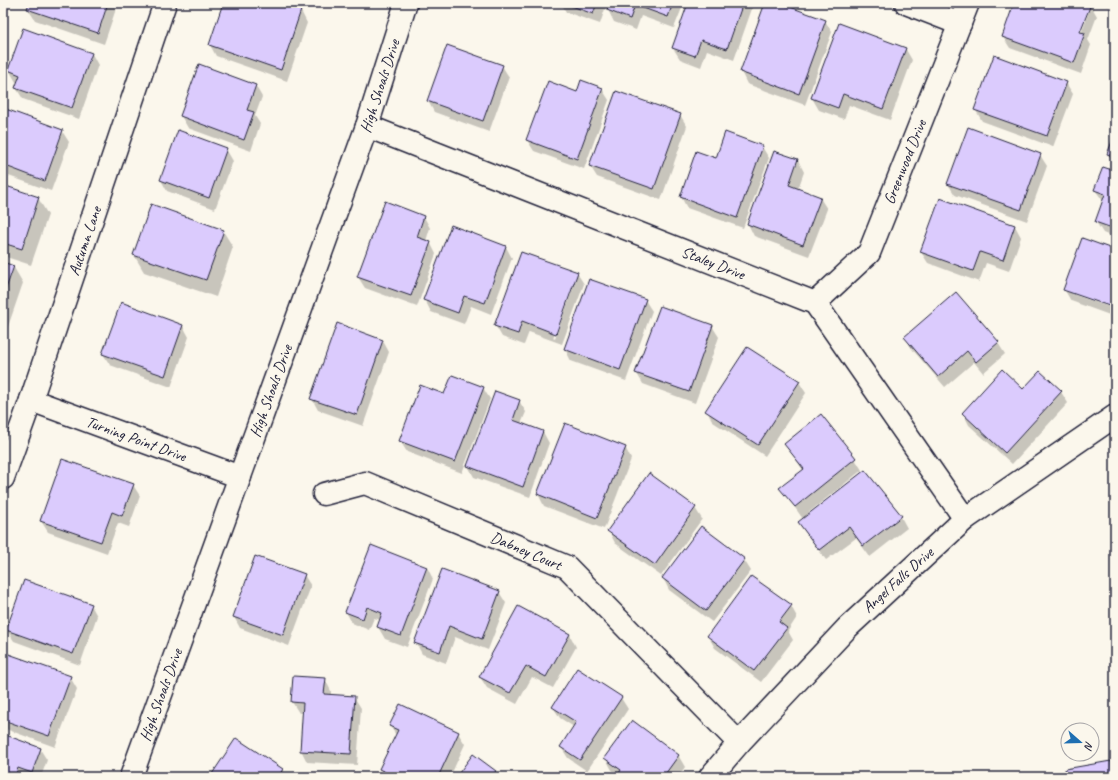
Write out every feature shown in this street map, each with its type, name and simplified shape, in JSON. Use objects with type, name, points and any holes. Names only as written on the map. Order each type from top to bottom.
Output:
[{"type":"street","name":"Autumn Lane","points":[[3,478],[31,400],[165,3]]},
{"type":"street","name":"High Shoals Drive","points":[[131,777],[367,126],[406,3]]},
{"type":"street","points":[[906,3],[960,24]]},
{"type":"street","name":"Greenwood Drive","points":[[815,303],[869,254],[968,3]]},
{"type":"street","name":"Staley Drive","points":[[367,126],[815,303]]},
{"type":"street","points":[[815,303],[965,519]]},
{"type":"street","name":"Turning Point Drive","points":[[31,400],[240,477]]},
{"type":"street","name":"Angel Falls Drive","points":[[710,777],[739,743],[847,628],[965,519],[1115,416]]},
{"type":"street","name":"Dabney Court","points":[[324,494],[365,483],[567,567],[739,743]]},
{"type":"building","points":[[29,3],[108,3],[98,33],[27,9]]},
{"type":"building","points":[[223,3],[280,3],[301,10],[281,70],[209,45]]},
{"type":"building","points":[[564,3],[597,3],[593,14]]},
{"type":"building","points":[[609,3],[673,3],[668,17],[635,5],[630,19],[607,10]]},
{"type":"building","points":[[688,3],[743,3],[727,49],[701,40],[695,56],[672,48]]},
{"type":"building","points":[[765,3],[779,3],[826,20],[799,94],[740,72]]},
{"type":"building","points":[[1014,3],[1091,4],[1080,32],[1085,33],[1074,63],[1002,37]]},
{"type":"building","points":[[839,23],[906,48],[883,109],[843,94],[838,108],[811,98]]},
{"type":"building","points":[[23,28],[92,53],[72,108],[15,88],[20,75],[8,70]]},
{"type":"building","points":[[447,45],[503,65],[483,121],[427,101]]},
{"type":"building","points":[[994,55],[1067,82],[1047,136],[974,110]]},
{"type":"building","points":[[199,64],[256,85],[247,110],[254,112],[244,140],[180,116]]},
{"type":"building","points":[[581,80],[603,88],[577,159],[526,140],[548,81],[577,92]]},
{"type":"building","points":[[616,91],[681,114],[654,189],[589,166]]},
{"type":"building","points":[[3,108],[63,130],[45,181],[3,165]]},
{"type":"building","points":[[968,127],[1041,154],[1021,210],[947,184]]},
{"type":"building","points":[[178,130],[227,148],[209,198],[160,180]]},
{"type":"building","points":[[725,132],[763,146],[737,218],[680,197],[696,151],[716,158]]},
{"type":"building","points":[[1115,134],[1115,157],[1107,154]]},
{"type":"building","points":[[774,151],[798,159],[789,185],[821,197],[803,245],[747,224]]},
{"type":"building","points":[[1103,167],[1115,171],[1115,229],[1095,222],[1105,194],[1094,190]]},
{"type":"building","points":[[3,185],[39,197],[22,249],[3,243]]},
{"type":"building","points":[[940,198],[1015,225],[1003,260],[980,252],[973,271],[920,252]]},
{"type":"building","points":[[385,201],[424,216],[417,237],[431,242],[411,296],[357,277]]},
{"type":"building","points":[[151,204],[224,230],[206,280],[133,255]]},
{"type":"building","points":[[451,225],[506,246],[485,303],[464,296],[458,313],[423,300]]},
{"type":"building","points":[[1082,238],[1115,250],[1115,308],[1063,290]]},
{"type":"building","points":[[521,252],[578,272],[556,334],[522,321],[518,334],[494,326]]},
{"type":"building","points":[[3,262],[14,266],[3,297]]},
{"type":"building","points":[[589,279],[646,299],[620,370],[564,349]]},
{"type":"building","points":[[956,292],[999,342],[976,362],[967,351],[938,377],[904,337]]},
{"type":"building","points":[[121,302],[183,325],[165,376],[102,354]]},
{"type":"building","points":[[660,306],[713,325],[689,392],[635,373]]},
{"type":"building","points":[[337,323],[383,340],[357,415],[310,399]]},
{"type":"building","points":[[747,347],[800,381],[758,445],[705,411]]},
{"type":"building","points":[[1002,369],[1023,389],[1040,371],[1062,391],[1005,453],[962,413]]},
{"type":"building","points":[[452,375],[484,387],[455,462],[399,441],[420,385],[444,394]]},
{"type":"building","points":[[495,391],[520,400],[513,420],[543,431],[523,487],[467,466]]},
{"type":"building","points":[[821,414],[856,458],[795,507],[779,488],[804,469],[784,444]]},
{"type":"building","points":[[565,423],[626,447],[597,518],[537,494]]},
{"type":"building","points":[[62,459],[134,484],[122,516],[112,512],[101,542],[40,521]]},
{"type":"building","points":[[865,470],[902,516],[863,546],[849,527],[819,550],[798,522]]},
{"type":"building","points":[[649,473],[696,507],[655,565],[607,531]]},
{"type":"building","points":[[701,526],[745,559],[706,611],[662,578]]},
{"type":"building","points":[[371,545],[427,567],[401,636],[377,627],[382,613],[367,607],[363,619],[345,612]]},
{"type":"building","points":[[255,556],[305,574],[283,635],[233,617]]},
{"type":"building","points":[[442,569],[500,591],[482,639],[449,626],[440,652],[414,643]]},
{"type":"building","points":[[751,576],[792,605],[779,622],[787,628],[754,671],[707,636]]},
{"type":"building","points":[[24,580],[92,604],[73,654],[6,630]]},
{"type":"building","points":[[518,606],[570,634],[546,677],[526,666],[510,693],[479,677]]},
{"type":"building","points":[[3,652],[71,676],[49,736],[3,720]]},
{"type":"building","points":[[577,668],[622,697],[580,760],[560,747],[576,722],[552,707]]},
{"type":"building","points":[[293,676],[326,678],[324,694],[355,696],[351,754],[300,751],[303,703],[291,702]]},
{"type":"building","points":[[400,704],[459,732],[438,777],[395,777],[379,769],[398,730],[389,726]]},
{"type":"building","points":[[632,720],[679,755],[663,777],[617,777],[621,770],[604,758]]},
{"type":"building","points":[[3,734],[41,748],[32,773],[18,768],[15,777],[3,777]]},
{"type":"building","points":[[236,738],[283,769],[278,777],[210,777]]},
{"type":"building","points":[[473,754],[496,771],[491,777],[456,777]]},
{"type":"building","points":[[1111,761],[1114,777],[1067,777],[1065,769]]}]
